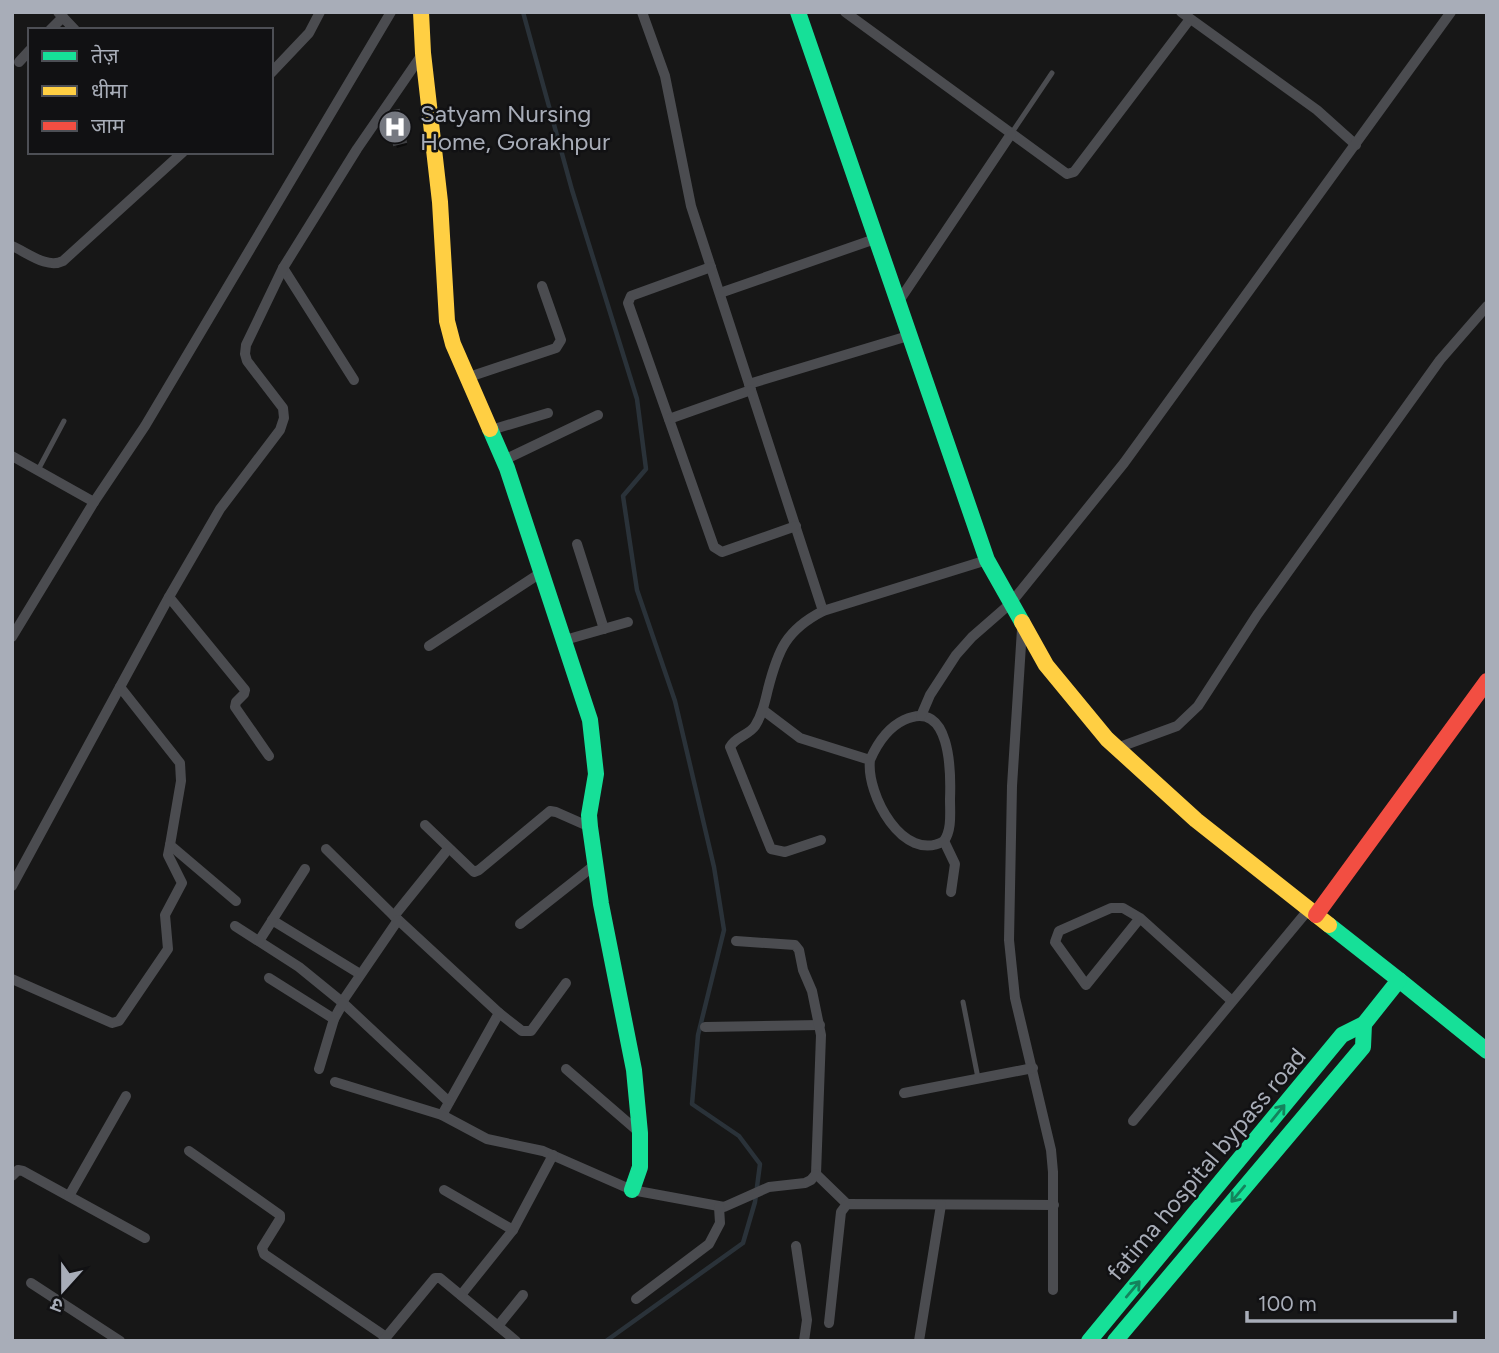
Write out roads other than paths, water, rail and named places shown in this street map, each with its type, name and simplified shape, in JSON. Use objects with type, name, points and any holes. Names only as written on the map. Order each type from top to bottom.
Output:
[{"type":"main road","points":[[421,12],[440,202],[447,321],[453,344],[504,460],[590,720],[596,775],[589,815],[590,827],[601,904],[634,1070],[640,1133],[640,1167],[632,1190]]},
{"type":"main road","points":[[797,12],[986,560],[1046,665],[1116,748],[1196,820],[1487,1051]]},
{"type":"main road","points":[[1312,912],[1487,681]]},
{"type":"main road","name":"fatima hospital bypass road","points":[[1088,1341],[1342,1035],[1364,1024],[1399,981]]},
{"type":"main road","name":"fatima hospital bypass road","points":[[1115,1341],[1363,1046],[1364,1024]]},
{"type":"street","points":[[273,71],[309,33],[320,12]]},
{"type":"street","points":[[12,637],[94,502],[145,426],[391,12]]},
{"type":"street","points":[[642,12],[665,76],[691,206],[823,611]]},
{"type":"street","points":[[845,12],[1067,174],[1071,174],[1186,16],[1317,110],[1356,145]]},
{"type":"street","points":[[921,716],[930,695],[956,655],[1011,603],[1124,463],[1451,12]]},
{"type":"street","points":[[61,15],[73,28]]},
{"type":"street","points":[[19,62],[28,53]]},
{"type":"street","points":[[12,886],[169,597],[220,509],[279,430],[284,418],[283,408],[247,361],[246,345],[283,268],[357,149],[423,53]]},
{"type":"street","points":[[897,304],[1011,135]]},
{"type":"street","points":[[12,246],[48,264],[56,265],[180,154]]},
{"type":"street","points":[[720,293],[875,239]]},
{"type":"street","points":[[711,267],[628,298],[717,551],[722,552],[796,527]]},
{"type":"street","points":[[283,268],[354,380]]},
{"type":"street","points":[[468,377],[560,345],[561,340],[542,286]]},
{"type":"street","points":[[1116,748],[1177,726],[1198,706],[1257,614],[1432,371],[1487,306]]},
{"type":"street","points":[[669,419],[750,387],[908,336]]},
{"type":"street","points":[[491,430],[548,413]]},
{"type":"street","points":[[504,460],[598,415]]},
{"type":"street","points":[[12,456],[94,502]]},
{"type":"street","points":[[577,544],[604,629]]},
{"type":"street","points":[[821,840],[785,852],[771,849],[730,747],[733,741],[750,731],[763,709],[774,666],[786,639],[803,621],[823,611],[986,560]]},
{"type":"street","points":[[429,646],[542,572]]},
{"type":"street","points":[[169,597],[245,690],[235,707],[269,756]]},
{"type":"street","points":[[565,640],[628,622]]},
{"type":"street","points":[[1022,623],[1012,786],[1009,940],[1016,998],[1051,1150],[1054,1290]]},
{"type":"street","points":[[12,979],[112,1023],[119,1021],[168,950],[164,918],[182,883],[168,855],[181,782],[180,763],[120,687]]},
{"type":"street","points":[[763,709],[800,738],[870,760]]},
{"type":"street","points":[[921,716],[938,726],[947,747],[951,772],[949,831],[944,841],[935,845],[916,842],[893,825],[881,811],[870,781],[870,760],[876,746],[894,726],[921,716]]},
{"type":"street","points":[[425,825],[474,872],[550,811],[590,827]]},
{"type":"street","points":[[944,841],[956,864],[951,892]]},
{"type":"street","points":[[170,845],[236,901]]},
{"type":"street","points":[[326,849],[499,1013],[527,1032],[531,1031],[566,983]]},
{"type":"street","points":[[319,1069],[334,1019],[342,1003],[396,918],[448,849]]},
{"type":"street","points":[[520,924],[596,864]]},
{"type":"street","points":[[259,942],[305,869]]},
{"type":"street","points":[[1140,918],[1086,985],[1055,942],[1059,931],[1111,908],[1123,908],[1140,918],[1232,1001]]},
{"type":"street","points":[[1133,1121],[1232,1001],[1312,912]]},
{"type":"street","points":[[272,920],[360,974]]},
{"type":"street","points":[[236,926],[299,967],[449,1102]]},
{"type":"street","points":[[335,1082],[442,1115],[487,1139],[542,1151],[632,1190],[722,1207],[769,1187],[805,1183],[816,1174],[820,1026],[812,990],[803,970],[800,950],[795,945],[736,941]]},
{"type":"street","points":[[269,978],[334,1019]]},
{"type":"street","points":[[442,1115],[499,1013]]},
{"type":"street","points":[[705,1027],[820,1026]]},
{"type":"street","points":[[904,1093],[1032,1068]]},
{"type":"street","points":[[566,1069],[640,1133]]},
{"type":"street","points":[[69,1196],[126,1096]]},
{"type":"street","points":[[189,1151],[280,1215],[262,1248],[264,1254],[385,1339],[435,1278],[440,1278],[516,1341]]},
{"type":"street","points":[[461,1295],[513,1230],[552,1156]]},
{"type":"street","points":[[12,1176],[18,1170],[23,1171],[145,1238]]},
{"type":"street","points":[[816,1174],[847,1205],[1054,1205]]},
{"type":"street","points":[[444,1190],[513,1230]]},
{"type":"street","points":[[829,1323],[841,1212],[847,1205]]},
{"type":"street","points":[[919,1341],[941,1205]]},
{"type":"street","points":[[636,1299],[709,1244],[720,1223],[722,1207]]},
{"type":"street","points":[[796,1245],[807,1320],[804,1341]]},
{"type":"street","points":[[30,1283],[120,1341]]},
{"type":"street","points":[[498,1326],[523,1295]]},
{"type":"lane","points":[[1011,135],[1052,73]]},
{"type":"lane","points":[[38,470],[64,421]]},
{"type":"lane","points":[[963,1002],[978,1079]]},
{"type":"waterway","points":[[523,12],[572,190],[637,399],[646,469],[623,496],[637,590],[675,701],[714,867],[724,930],[698,1035],[692,1104],[739,1136],[760,1164],[755,1202],[743,1243],[606,1341]]},
{"type":"place","name":"Satyam Nursing Home, Gorakhpur","points":[[395,127]]}]
